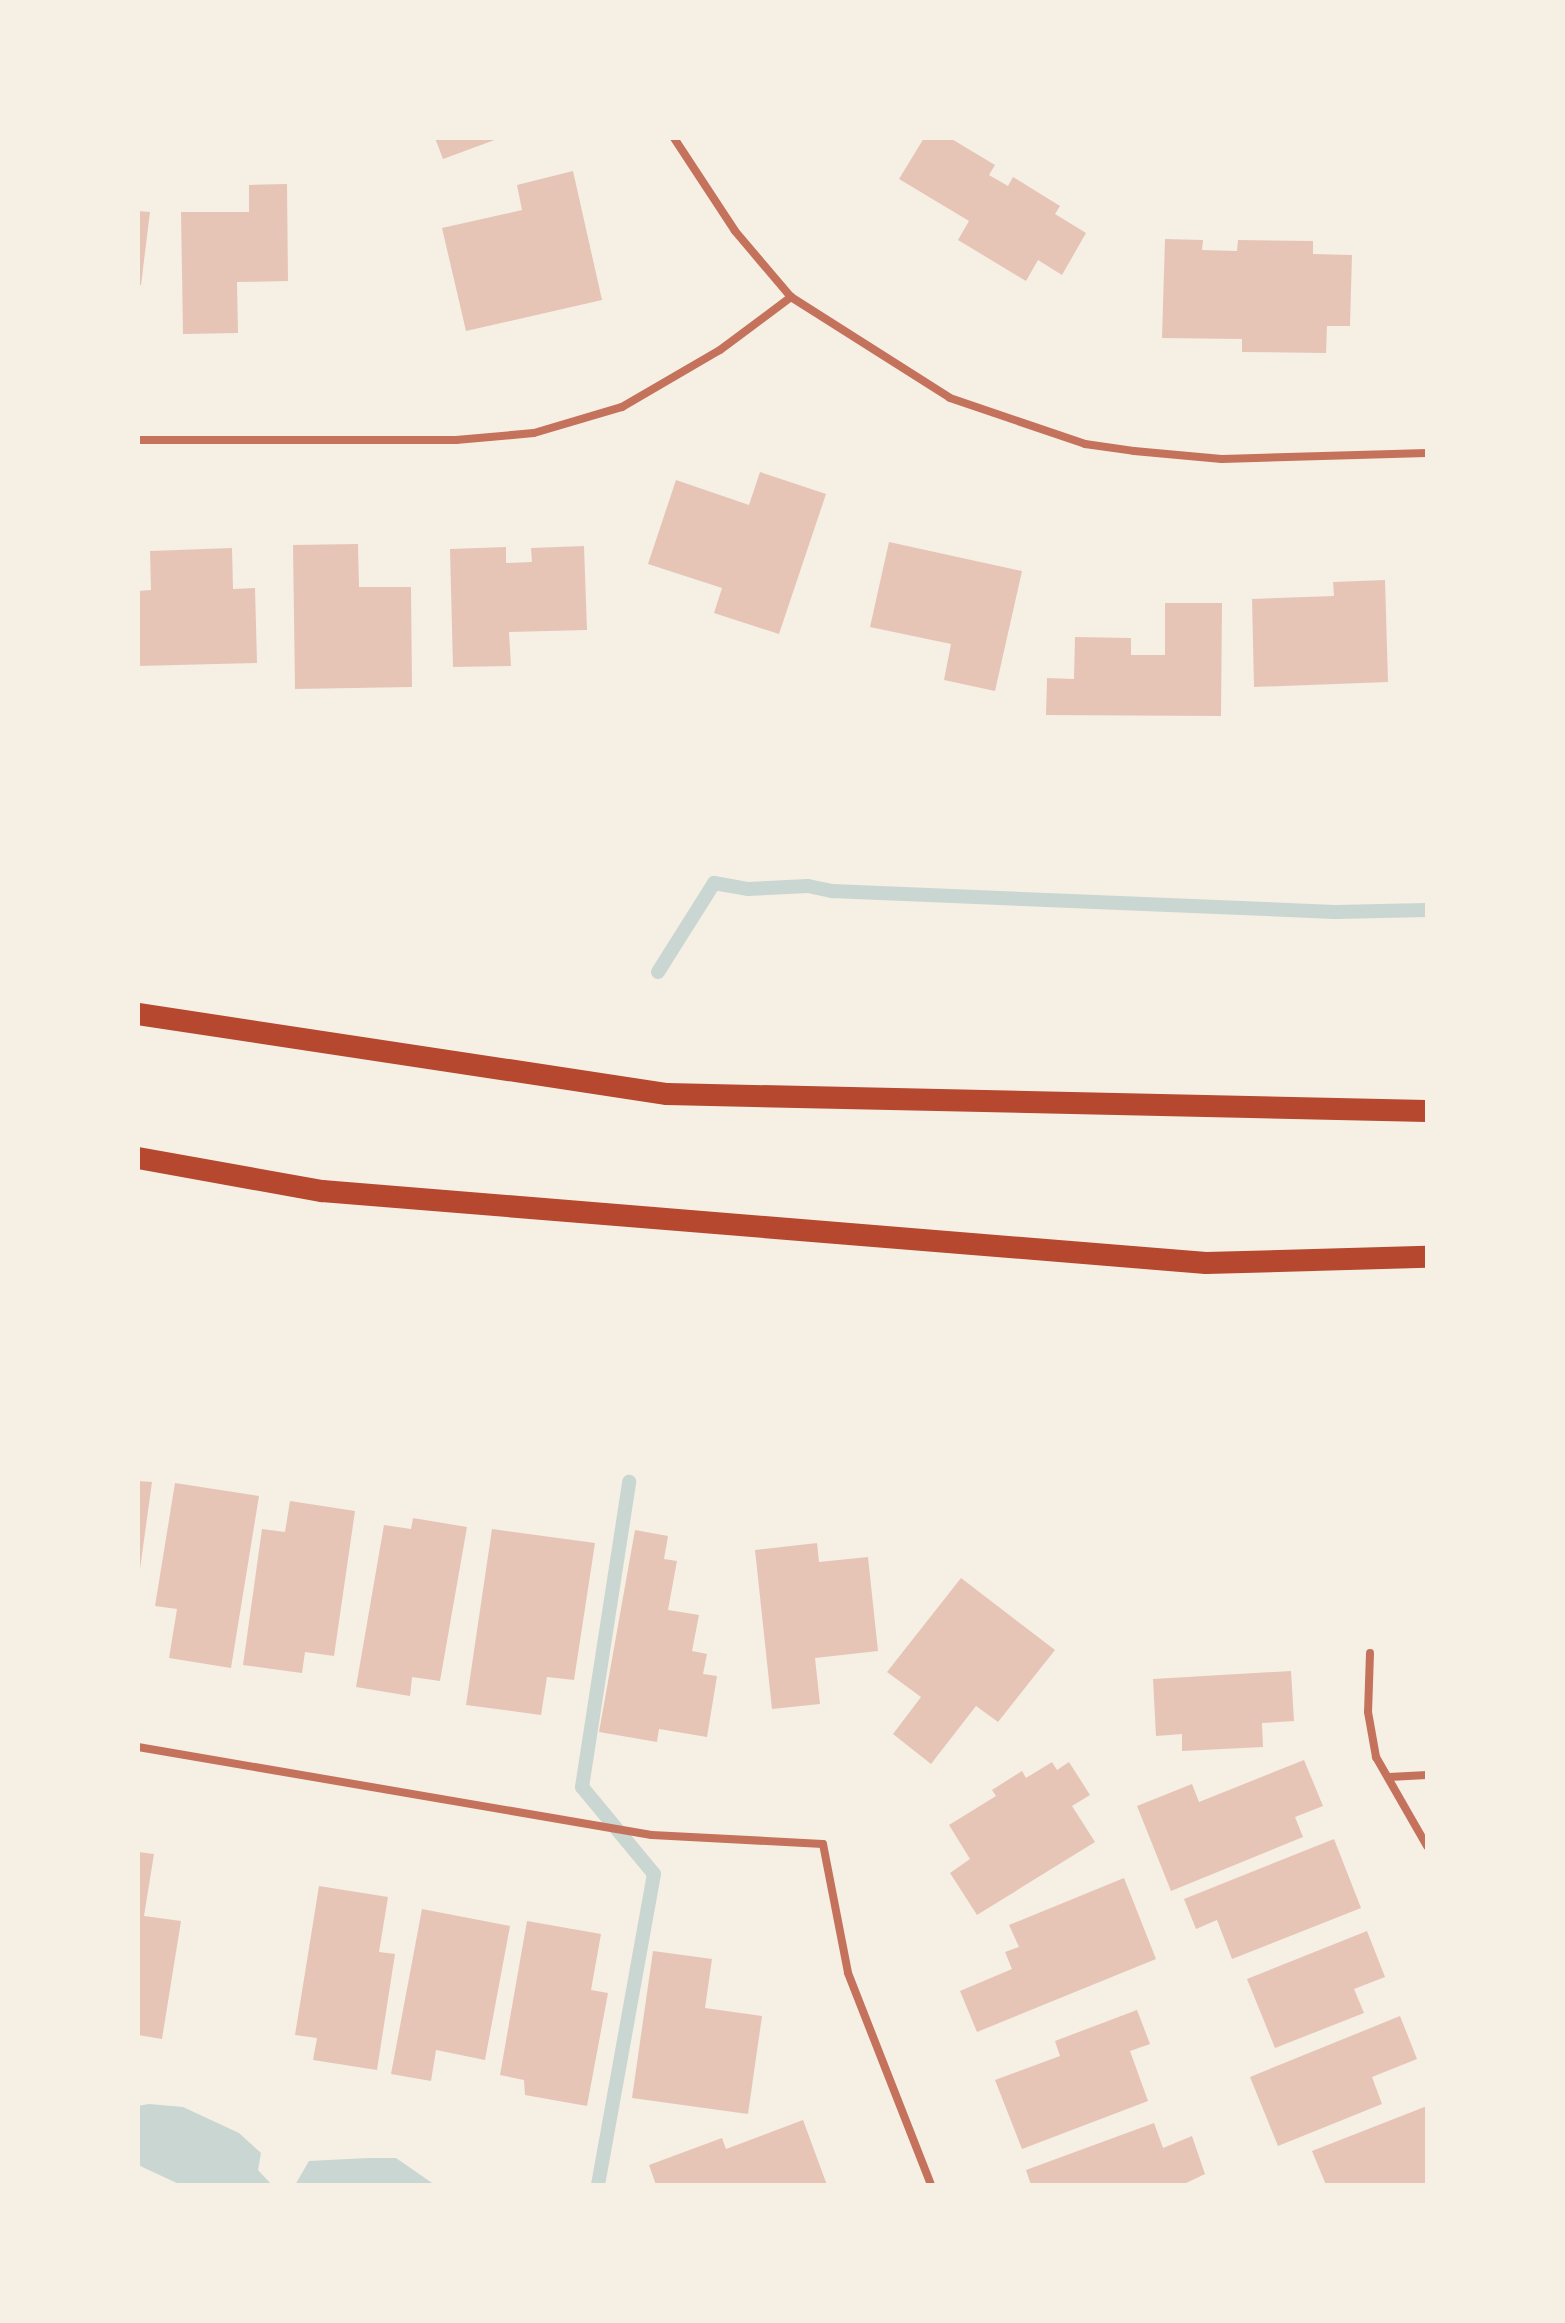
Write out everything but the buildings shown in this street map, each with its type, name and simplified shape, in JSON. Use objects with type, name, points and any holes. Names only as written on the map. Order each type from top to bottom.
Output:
[{"type":"highway","points":[[138,1014],[667,1094],[1427,1111]]},
{"type":"highway","points":[[138,1158],[322,1191],[1206,1263],[1427,1257]]},
{"type":"street","points":[[674,138],[735,231],[791,297],[950,398],[1085,444],[1222,459],[1427,453]]},
{"type":"street","points":[[138,440],[456,440],[534,433],[622,407],[720,350],[791,297]]},
{"type":"street","points":[[1370,1653],[1368,1712],[1376,1757],[1427,1846]]},
{"type":"street","points":[[138,1747],[652,1835],[823,1844],[848,1973],[931,2185]]},
{"type":"street","points":[[1389,1777],[1427,1775]]},
{"type":"shaded area","points":[[138,2106],[183,2107],[239,2133],[261,2153],[258,2170],[272,2185],[181,2185],[138,2165]]},
{"type":"shaded area","points":[[396,2158],[435,2185],[295,2185],[309,2161]]},
{"type":"waterway","points":[[658,972],[714,883],[748,889],[808,886],[832,891],[1335,912],[1427,910]]},
{"type":"waterway","points":[[598,2185],[654,1874],[582,1787],[629,1482]]}]
